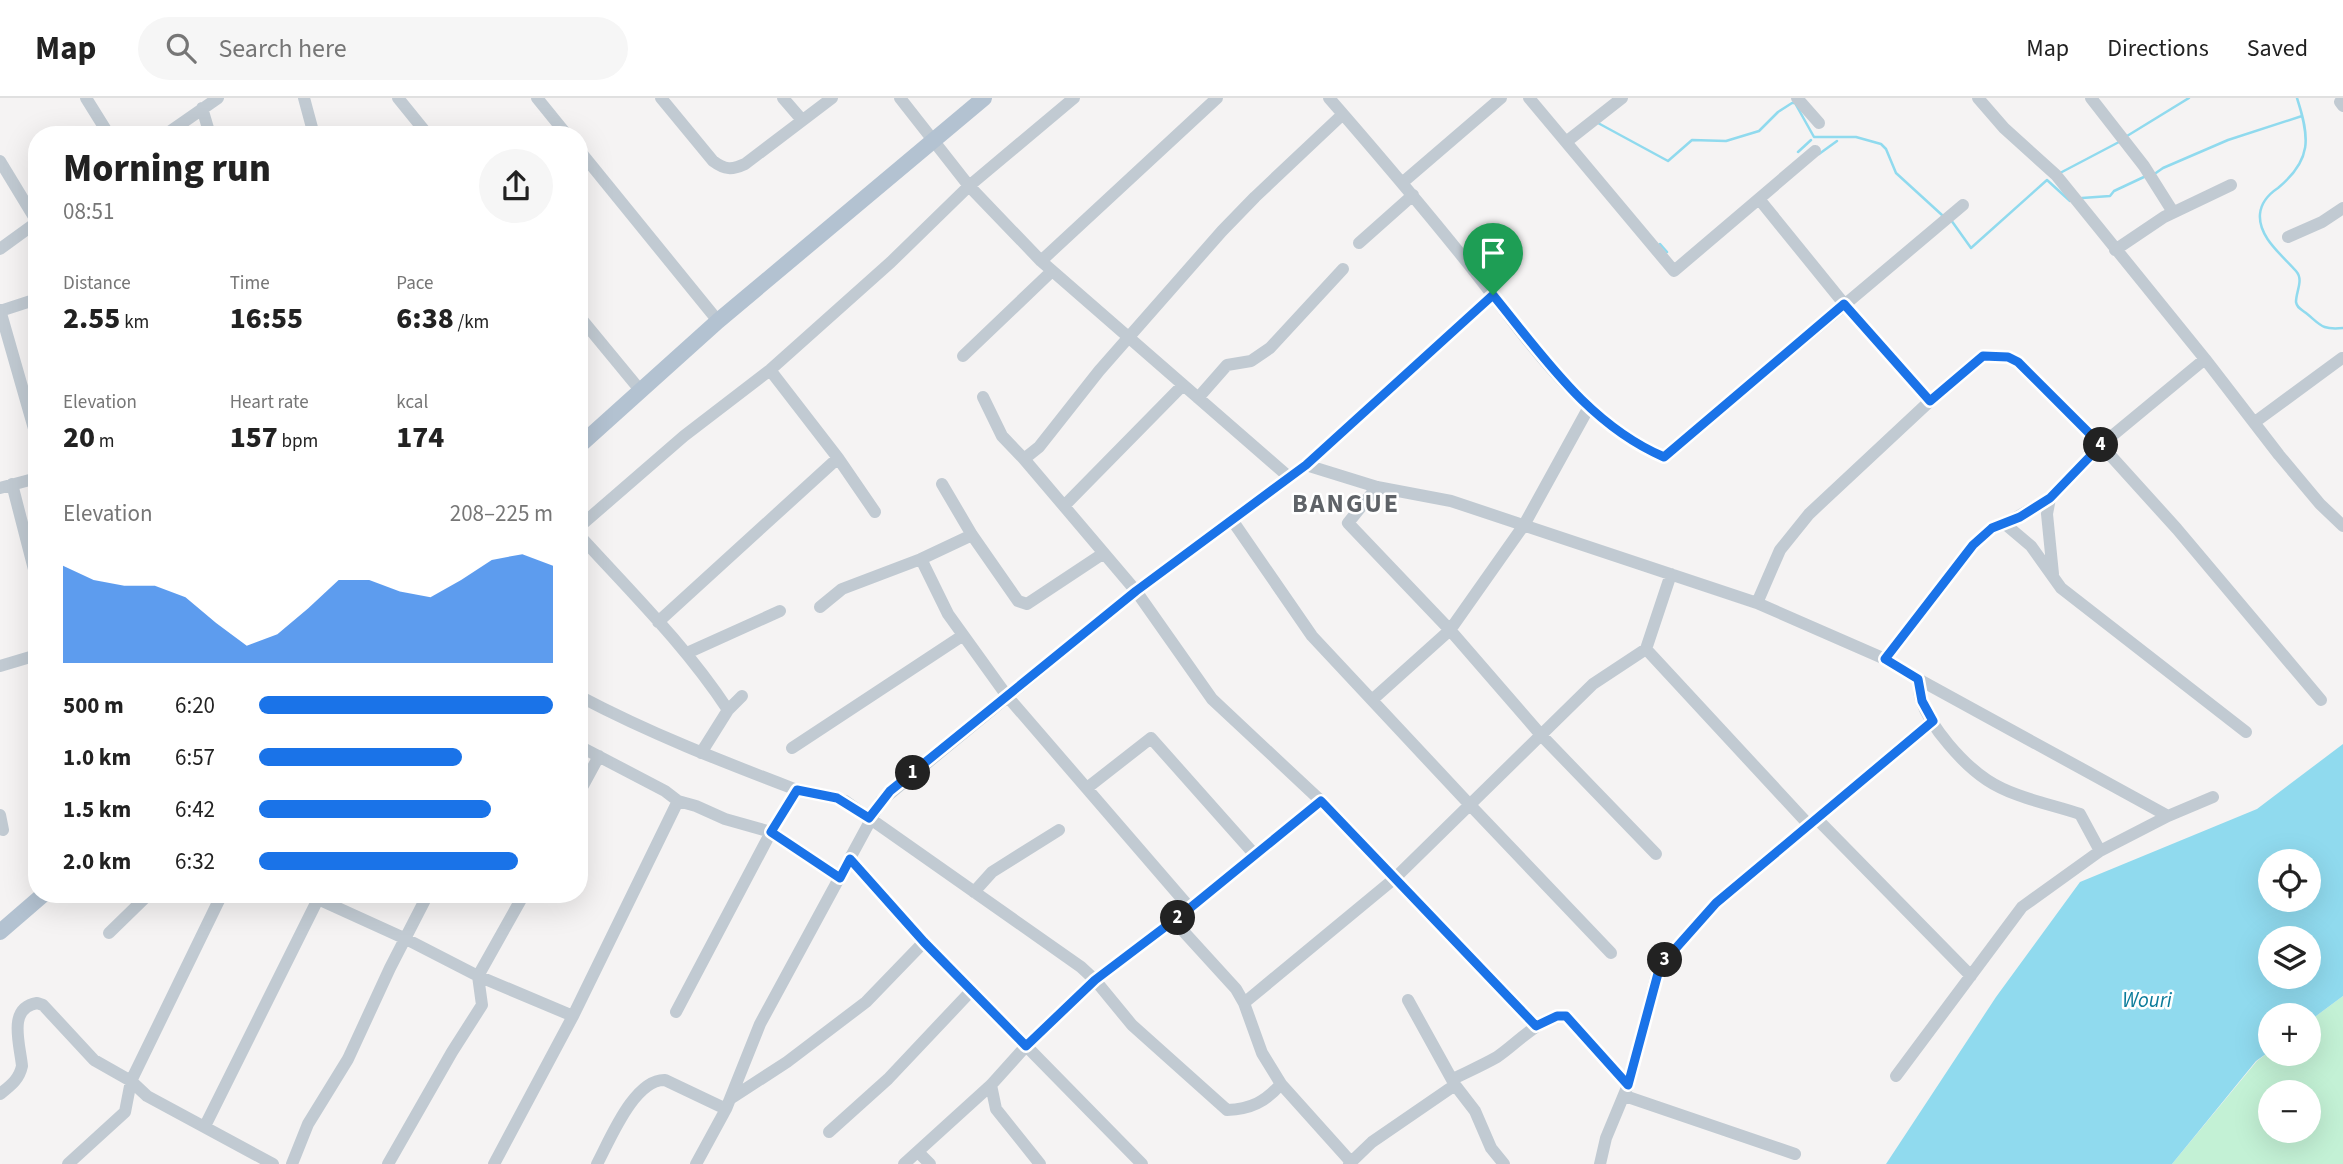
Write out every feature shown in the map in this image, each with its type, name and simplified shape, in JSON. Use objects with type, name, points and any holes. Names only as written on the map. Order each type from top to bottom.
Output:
[{"type":"main road","points":[[588,438],[718,321],[984,98]]},
{"type":"main road","points":[[0,932],[34,903]]},
{"type":"street","points":[[86,98],[103,126]]},
{"type":"street","points":[[177,126],[218,98]]},
{"type":"street","points":[[304,98],[312,126]]},
{"type":"street","points":[[398,98],[421,126]]},
{"type":"street","points":[[537,98],[560,126]]},
{"type":"street","points":[[661,98],[713,161],[723,168],[734,169],[745,164],[832,98]]},
{"type":"street","points":[[783,98],[802,120]]},
{"type":"street","points":[[900,98],[969,186],[1041,261],[1289,477]]},
{"type":"street","points":[[588,519],[684,436],[770,370],[891,262],[969,186],[1074,98]]},
{"type":"street","points":[[1041,261],[1217,98]]},
{"type":"street","points":[[1329,98],[1413,195],[1558,375],[1589,407],[1629,439],[1664,457],[1963,205]]},
{"type":"street","points":[[1402,183],[1501,98]]},
{"type":"street","points":[[1529,98],[1674,271],[1815,151]]},
{"type":"street","points":[[1566,142],[1622,98]]},
{"type":"street","points":[[1797,98],[1819,123]]},
{"type":"street","points":[[1978,98],[2004,128],[2056,175],[2306,488],[2343,526]]},
{"type":"street","points":[[2091,98],[2144,166],[2173,212]]},
{"type":"street","points":[[202,108],[207,126]]},
{"type":"street","points":[[1024,459],[1038,447],[1238,214],[1343,114]]},
{"type":"street","points":[[0,161],[28,207]]},
{"type":"street","points":[[588,161],[718,321]]},
{"type":"street","points":[[2115,250],[2173,212],[2231,185]]},
{"type":"street","points":[[1359,243],[1413,195]]},
{"type":"street","points":[[1759,199],[1844,304],[1930,401]]},
{"type":"street","points":[[2288,237],[2322,222],[2343,208]]},
{"type":"street","points":[[0,250],[28,229]]},
{"type":"street","points":[[1198,398],[1227,365],[1251,360],[1269,348],[1343,269]]},
{"type":"street","points":[[963,356],[1052,271]]},
{"type":"street","points":[[696,1164],[728,1104],[760,1024],[840,878],[869,818],[890,791],[1136,591],[1306,465],[1493,295]]},
{"type":"street","points":[[28,302],[0,311],[6,350],[28,408]]},
{"type":"street","points":[[588,327],[640,390]]},
{"type":"street","points":[[1757,603],[1780,550],[1809,514],[1930,401],[1983,356],[2008,357],[2018,362],[2101,445],[2177,529],[2320,699]]},
{"type":"street","points":[[2255,422],[2342,358]]},
{"type":"street","points":[[1885,659],[1973,545],[1992,528],[2005,524],[2050,498],[2101,445],[2205,359]]},
{"type":"street","points":[[770,370],[838,458],[875,512]]},
{"type":"street","points":[[1064,506],[1183,385]]},
{"type":"street","points":[[23,391],[28,390]]},
{"type":"street","points":[[983,397],[1005,440],[1136,591],[1212,699],[1321,801],[1536,1026]]},
{"type":"street","points":[[1372,700],[1450,630],[1524,525],[1589,407]]},
{"type":"street","points":[[658,622],[838,458]]},
{"type":"street","points":[[1306,465],[1377,487],[1451,501],[1757,603],[1885,659],[2168,816]]},
{"type":"street","points":[[28,480],[6,486],[28,553]]},
{"type":"street","points":[[942,484],[972,535],[1018,601],[1023,604],[1027,604],[1104,553]]},
{"type":"street","points":[[1377,487],[1348,523],[1450,630],[1541,735],[1656,854]]},
{"type":"street","points":[[2050,498],[2047,514],[2053,577]]},
{"type":"street","points":[[1232,520],[1312,636],[1611,953]]},
{"type":"street","points":[[2005,524],[2031,546],[2061,588],[2246,732]]},
{"type":"street","points":[[820,607],[842,589],[921,559],[972,535]]},
{"type":"street","points":[[588,545],[687,653],[729,710]]},
{"type":"street","points":[[921,559],[948,614],[1007,696],[1190,908]]},
{"type":"street","points":[[1244,1003],[1394,879],[1593,684],[1646,649],[1671,574]]},
{"type":"street","points":[[687,653],[780,611]]},
{"type":"street","points":[[792,748],[962,636]]},
{"type":"street","points":[[1646,649],[1813,822],[1971,976]]},
{"type":"street","points":[[0,666],[28,658]]},
{"type":"street","points":[[1918,679],[1922,701],[1933,721],[1964,761],[1989,781],[2009,791],[2082,815],[2100,851]]},
{"type":"street","points":[[701,753],[729,710],[742,696]]},
{"type":"street","points":[[588,701],[633,724],[701,753],[797,790],[837,798],[869,818],[1081,967],[1141,1033],[1227,1110],[1243,1110],[1257,1105],[1271,1096],[1281,1084]]},
{"type":"street","points":[[1600,1164],[1606,1138],[1626,1090],[1660,966],[1716,903],[1933,721]]},
{"type":"street","points":[[1087,788],[1151,738],[1255,855]]},
{"type":"street","points":[[588,750],[665,791],[678,801],[725,819],[771,832],[840,878]]},
{"type":"street","points":[[588,776],[599,756]]},
{"type":"street","points":[[676,1012],[771,832],[797,790]]},
{"type":"street","points":[[1896,1076],[2022,907],[2100,851],[2168,816],[2213,797]]},
{"type":"street","points":[[494,1164],[573,1016],[678,801]]},
{"type":"street","points":[[904,1164],[991,1084],[1026,1046],[1095,980],[1174,921],[1321,801]]},
{"type":"street","points":[[0,816],[3,830]]},
{"type":"street","points":[[974,892],[992,872],[1059,830]]},
{"type":"street","points":[[850,859],[924,942],[1142,1164]]},
{"type":"street","points":[[108,933],[140,903]]},
{"type":"street","points":[[68,1164],[125,1112],[131,1081],[218,903]]},
{"type":"street","points":[[205,1126],[312,903]]},
{"type":"street","points":[[330,903],[478,976],[573,1016]]},
{"type":"street","points":[[292,1164],[309,1125],[348,1059],[424,903]]},
{"type":"street","points":[[388,1164],[482,1005],[478,976],[519,903]]},
{"type":"street","points":[[1174,921],[1236,989],[1244,1003],[1262,1053],[1281,1084],[1350,1163],[1372,1143],[1454,1082],[1497,1056],[1536,1026],[1557,1016],[1566,1016],[1626,1090],[1795,1154]]},
{"type":"street","points":[[728,1104],[866,1002],[924,942]]},
{"type":"street","points":[[830,1132],[888,1079],[972,990]]},
{"type":"street","points":[[1408,1000],[1454,1082],[1475,1111],[1486,1139],[1504,1164]]},
{"type":"street","points":[[0,1094],[15,1082],[22,1066],[18,1016],[24,1007],[37,1003],[43,1005],[94,1060],[131,1081],[147,1096],[273,1164]]},
{"type":"street","points":[[597,1164],[628,1107],[647,1084],[665,1080],[728,1104]]},
{"type":"street","points":[[991,1084],[996,1109],[1040,1164]]},
{"type":"street","points":[[918,1152],[930,1164]]},
{"type":"green space","points":[[2343,996],[2343,1164],[2172,1164],[2257,1061],[2258,1066],[2321,1066],[2321,1012]]},
{"type":"water","name":"Wouri","points":[[2343,744],[2343,996],[2321,1012],[2321,1003],[2258,1003],[2258,1060],[2172,1164],[1886,1164],[1996,997],[2080,882],[2257,809]]},
{"type":"waterway","points":[[2127,136],[2189,98]]},
{"type":"waterway","points":[[2297,98],[2306,137],[2305,148],[2297,168],[2264,203],[2260,222],[2272,245],[2298,274],[2298,307],[2322,326],[2343,328]]},
{"type":"waterway","points":[[1598,123],[1668,161],[1692,140],[1726,141],[1759,131],[1778,112],[1795,103],[1814,137],[1856,137],[1881,144],[1886,149],[1896,173],[1942,215]]},
{"type":"waterway","points":[[2153,175],[2163,168],[2228,140],[2302,116]]},
{"type":"waterway","points":[[1798,152],[1811,140]]},
{"type":"waterway","points":[[1819,154],[1837,141]]},
{"type":"waterway","points":[[2060,173],[2119,142]]},
{"type":"waterway","points":[[2082,198],[2110,196],[2114,191],[2146,176]]},
{"type":"waterway","points":[[1951,220],[1971,248],[2047,180],[2070,201]]},
{"type":"waterway","points":[[1660,244],[1667,252]]},
{"type":"district","name":"BANGUE","points":[[1346,503]]},
{"type":"route","points":[[1493,295],[1571,390],[1603,420],[1629,439],[1664,457],[1844,304],[1930,401],[1983,356],[2008,357],[2018,362],[2101,445],[2050,498],[2020,517],[1992,528],[1973,545],[1885,659],[1918,679],[1922,701],[1933,721],[1716,903],[1660,966],[1628,1085],[1566,1016],[1557,1016],[1536,1026],[1321,801],[1190,908],[1095,980],[1026,1046],[924,942],[850,859],[840,878],[771,832],[797,790],[837,798],[869,818],[890,791],[1136,591],[1306,465],[1493,295]]}]
